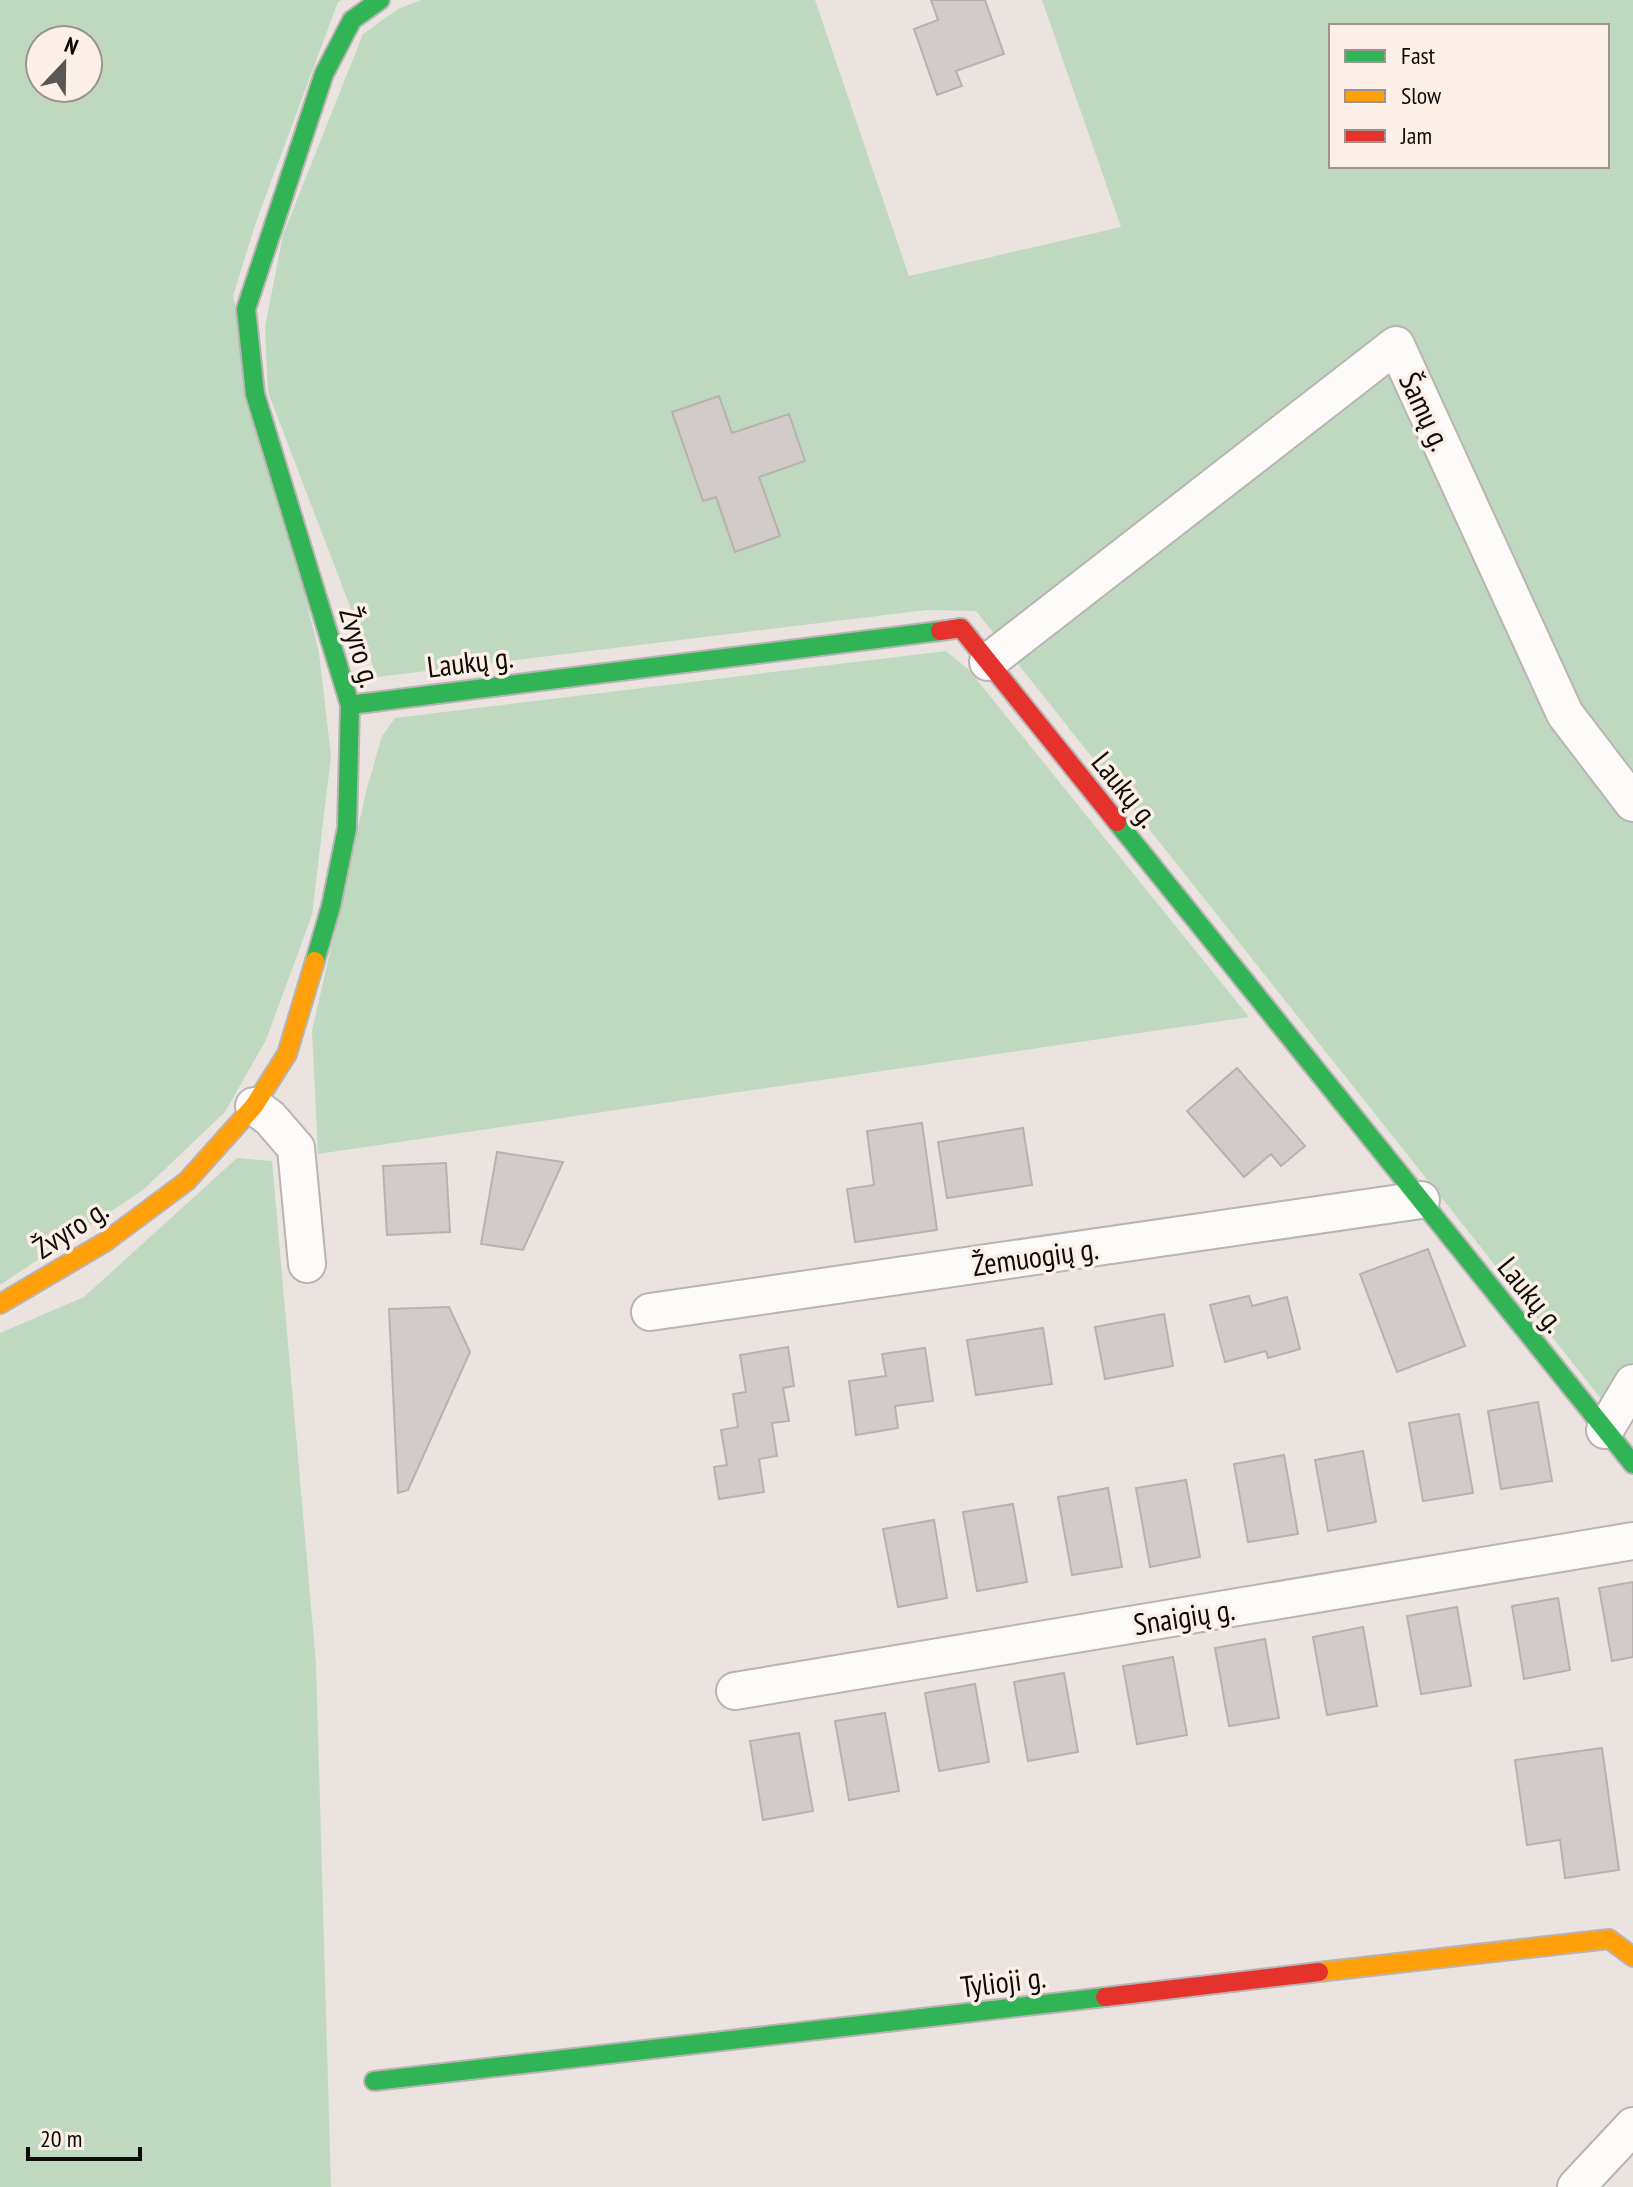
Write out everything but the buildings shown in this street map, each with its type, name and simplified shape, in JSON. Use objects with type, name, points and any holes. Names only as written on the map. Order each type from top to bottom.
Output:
[{"type":"street","name":"Žvyro g.","points":[[0,1304],[105,1242],[187,1181],[254,1106],[287,1054],[331,906],[347,828],[350,705],[255,394],[246,309],[324,74],[352,20],[380,0]]},
{"type":"street","name":"Šamų g.","points":[[988,662],[1396,345],[1565,714],[1633,803]]},
{"type":"street","name":"Laukų g.","points":[[350,705],[961,628],[1633,1464]]},
{"type":"street","points":[[254,1106],[270,1118],[296,1148],[307,1264]]},
{"type":"street","name":"Žemuogių g.","points":[[650,1312],[1421,1200]]},
{"type":"street","points":[[1605,1430],[1633,1383]]},
{"type":"street","name":"Snaigių g.","points":[[735,1691],[1633,1541]]},
{"type":"street","name":"Tylioji g.","points":[[374,2081],[1609,1939],[1633,1957]]},
{"type":"street","points":[[1576,2187],[1633,2126]]},
{"type":"green space","points":[[0,0],[341,0],[256,222],[233,296],[319,653],[331,756],[312,915],[266,1040],[225,1112],[143,1190],[0,1285]]},
{"type":"green space","points":[[421,0],[815,0],[909,276],[1121,227],[1042,0],[1633,0],[1633,1416],[1625,1429],[976,611],[927,610],[377,677],[268,392],[265,327],[283,235],[363,34],[398,9]]},
{"type":"green space","points":[[946,651],[969,670],[1249,1017],[318,1154],[312,1031],[367,788],[382,736],[395,718]]},
{"type":"green space","points":[[237,1158],[272,1161],[316,1663],[331,2187],[0,2187],[0,1333],[84,1297]]},
{"type":"traffic: fast","points":[[315,961],[331,906],[347,828],[350,705],[255,394],[246,309],[324,74],[352,20],[380,0]]},
{"type":"traffic: fast","points":[[350,705],[940,631]]},
{"type":"traffic: fast","points":[[1117,822],[1633,1464]]},
{"type":"traffic: fast","points":[[374,2081],[1105,1997]]},
{"type":"traffic: slow","points":[[0,1304],[105,1242],[187,1181],[254,1106],[287,1054],[315,961]]},
{"type":"traffic: slow","points":[[1319,1972],[1609,1939],[1633,1957]]},
{"type":"traffic: jam","points":[[940,631],[961,628],[1117,822]]},
{"type":"traffic: jam","points":[[1105,1997],[1319,1972]]}]
